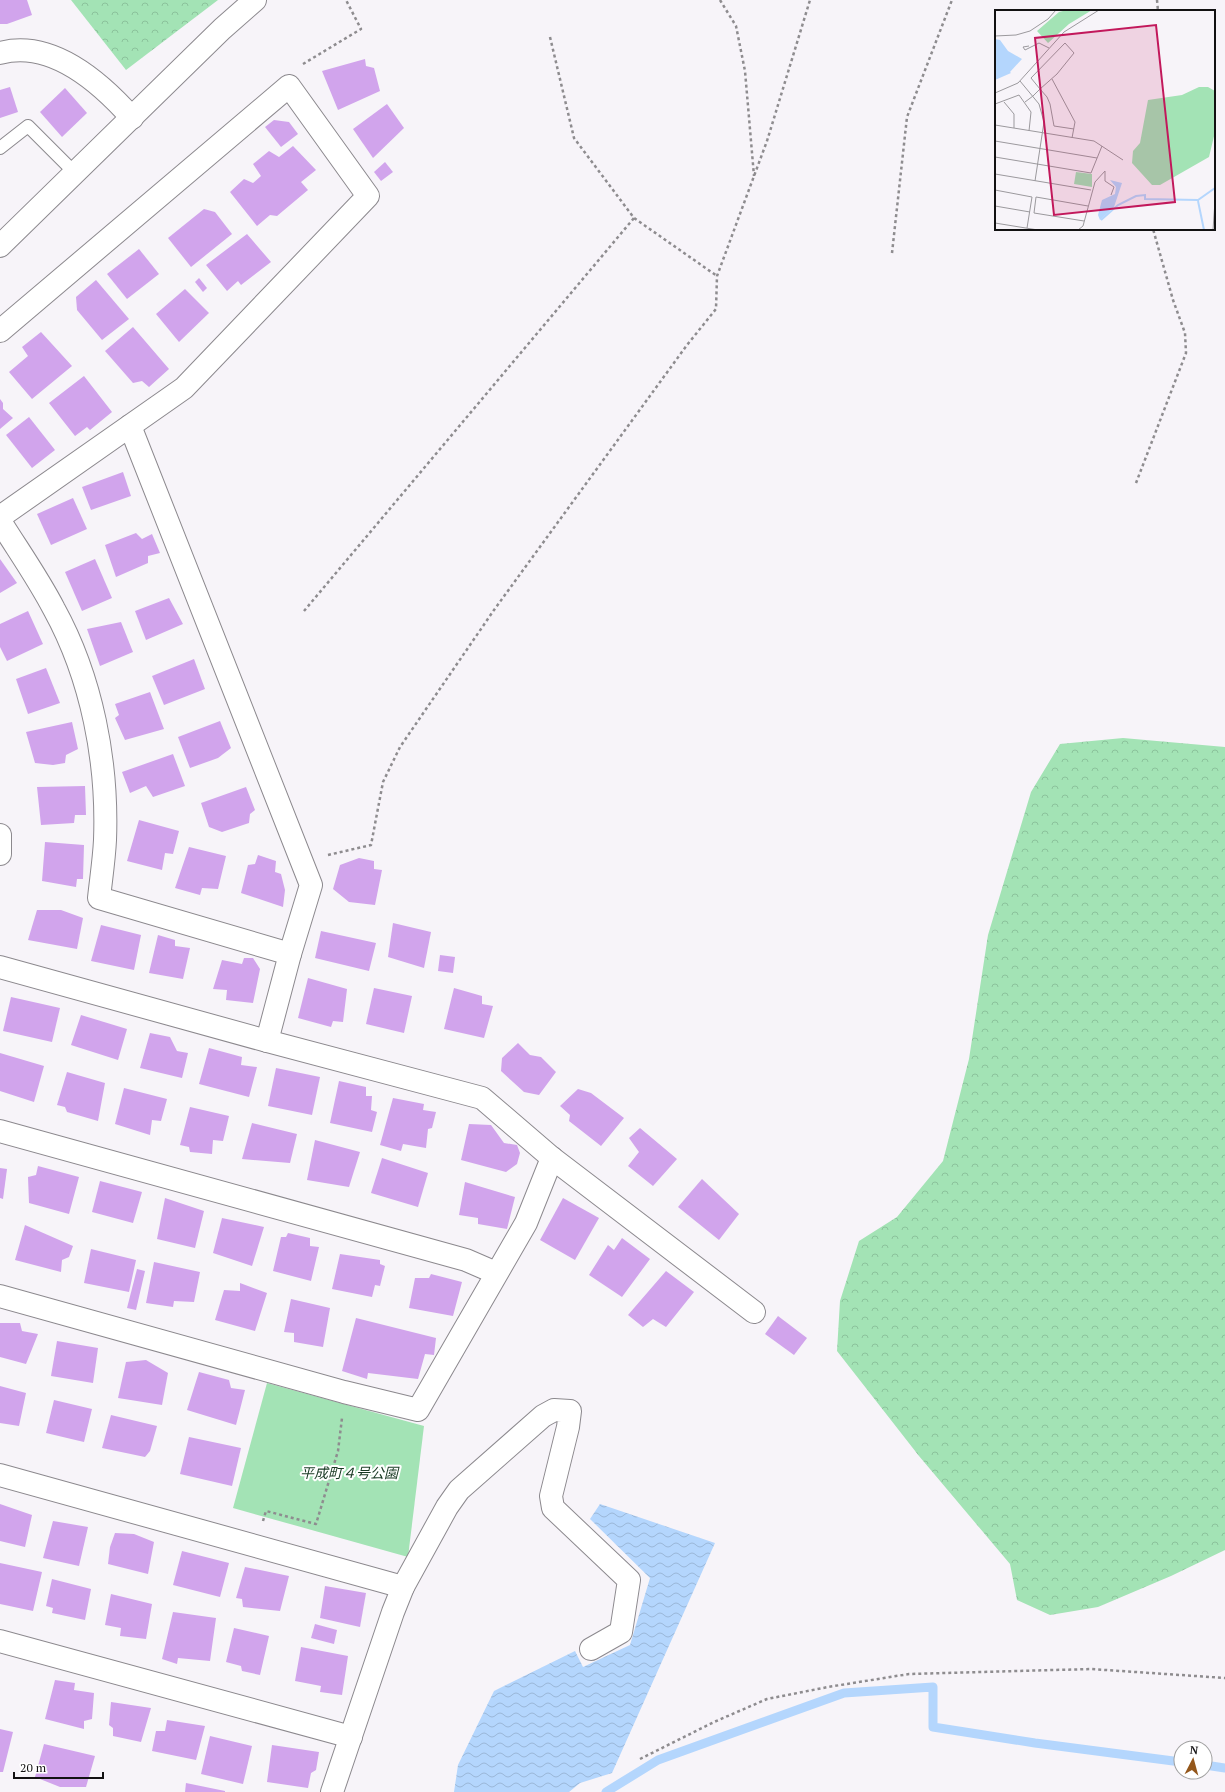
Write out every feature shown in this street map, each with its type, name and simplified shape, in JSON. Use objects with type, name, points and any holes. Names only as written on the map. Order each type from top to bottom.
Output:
[{"type":"street","points":[[0,246],[222,29],[255,0]]},
{"type":"street","points":[[0,53],[18,50],[54,56],[89,77],[118,101],[132,118]]},
{"type":"street","points":[[0,331],[289,86],[368,196],[184,388],[0,516]]},
{"type":"street","points":[[130,426],[311,885],[290,954],[267,1041]]},
{"type":"street","points":[[0,520],[54,609],[74,655],[94,716],[105,790],[105,841],[99,898],[290,954]]},
{"type":"street","points":[[0,835],[0,854]]},
{"type":"street","points":[[0,967],[267,1041],[482,1098],[552,1158],[754,1312]]},
{"type":"street","points":[[0,1131],[466,1260],[496,1273]]},
{"type":"street","points":[[0,1296],[344,1392],[418,1410],[526,1223],[552,1158]]},
{"type":"street","points":[[332,1792],[393,1612],[403,1587],[447,1507],[459,1490],[543,1416],[554,1410],[570,1411],[568,1427],[551,1496],[553,1508],[629,1580],[621,1632],[591,1649]]},
{"type":"street","points":[[0,1474],[403,1587]]},
{"type":"street","points":[[0,1641],[350,1737]]},
{"type":"lane","points":[[0,148],[28,126],[75,174]]},
{"type":"path","points":[[289,86],[299,67],[361,29],[346,0]]},
{"type":"path","points":[[720,0],[736,26],[745,71],[754,177]]},
{"type":"path","points":[[302,861],[371,844],[383,782],[400,747],[504,597],[687,345],[716,308],[717,276],[767,142],[810,0]]},
{"type":"path","points":[[892,253],[907,117],[952,0]]},
{"type":"path","points":[[1157,0],[1158,10]]},
{"type":"path","points":[[550,37],[574,138],[634,218],[717,276]]},
{"type":"path","points":[[304,611],[634,218]]},
{"type":"path","points":[[1136,483],[1186,352],[1185,333],[1173,300],[1153,230]]},
{"type":"path","points":[[262,1526],[266,1511],[316,1524],[338,1451],[344,1392]]},
{"type":"path","points":[[640,1759],[714,1722],[767,1700],[828,1687],[909,1674],[1091,1669],[1225,1678]]},
{"type":"green space","points":[[71,0],[218,0],[126,70]]},
{"type":"green space","points":[[1123,738],[1225,747],[1225,1550],[1171,1576],[1098,1607],[1050,1615],[1017,1600],[1010,1564],[919,1456],[837,1351],[840,1301],[859,1241],[897,1217],[943,1161],[969,1059],[988,935],[1031,792],[1060,744]]},
{"type":"green space","name":"平成町４号公園","points":[[267,1383],[424,1426],[408,1557],[233,1508]]},
{"type":"water","points":[[600,1504],[715,1543],[612,1773],[580,1783],[569,1792],[454,1792],[458,1765],[494,1691],[575,1651],[583,1667],[630,1645],[650,1578],[590,1519]]},
{"type":"building","points":[[0,0],[27,0],[32,15],[7,24],[0,24]]},
{"type":"building","points":[[365,59],[366,66],[374,68],[380,91],[338,110],[322,71]]},
{"type":"building","points":[[10,87],[18,112],[0,118],[0,90]]},
{"type":"building","points":[[65,88],[87,113],[62,137],[40,112]]},
{"type":"building","points":[[387,104],[404,128],[373,158],[353,129]]},
{"type":"building","points":[[274,120],[289,122],[298,134],[281,147],[265,127]]},
{"type":"building","points":[[293,146],[316,170],[301,182],[308,190],[277,216],[270,215],[257,226],[230,192],[244,179],[253,183],[261,176],[253,164],[269,151],[279,157]]},
{"type":"building","points":[[385,162],[393,172],[381,181],[374,172]]},
{"type":"building","points":[[204,209],[215,212],[232,234],[191,267],[168,238]]},
{"type":"building","points":[[247,234],[271,262],[241,285],[238,281],[227,291],[206,265]]},
{"type":"building","points":[[139,249],[159,274],[127,299],[107,274]]},
{"type":"building","points":[[199,278],[207,288],[203,292],[195,282]]},
{"type":"building","points":[[96,280],[129,319],[102,340],[77,310],[76,297]]},
{"type":"building","points":[[185,289],[209,313],[179,342],[156,314]]},
{"type":"building","points":[[133,327],[169,369],[149,387],[142,381],[133,383],[105,351]]},
{"type":"building","points":[[41,332],[72,366],[32,399],[9,372],[28,356],[22,347]]},
{"type":"building","points":[[84,376],[112,412],[90,430],[87,427],[75,436],[49,403]]},
{"type":"building","points":[[0,399],[3,403],[3,409],[13,418],[0,429]]},
{"type":"building","points":[[29,417],[55,450],[32,468],[6,435]]},
{"type":"building","points":[[123,472],[131,496],[91,510],[82,487]]},
{"type":"building","points":[[73,498],[87,529],[51,545],[37,514]]},
{"type":"building","points":[[136,533],[142,539],[152,534],[160,553],[148,556],[148,563],[116,577],[105,545]]},
{"type":"building","points":[[0,559],[17,583],[0,593]]},
{"type":"building","points":[[95,559],[112,598],[82,611],[65,572]]},
{"type":"building","points":[[169,598],[183,624],[146,640],[135,611]]},
{"type":"building","points":[[28,611],[43,644],[7,661],[0,647],[0,624]]},
{"type":"building","points":[[121,622],[133,652],[100,666],[87,629]]},
{"type":"building","points":[[194,659],[205,689],[164,705],[152,676]]},
{"type":"building","points":[[46,668],[60,703],[28,714],[16,679]]},
{"type":"building","points":[[150,692],[164,729],[125,740],[115,718],[119,715],[115,704]]},
{"type":"building","points":[[220,721],[231,748],[218,758],[190,768],[178,737]]},
{"type":"building","points":[[72,722],[78,749],[66,755],[65,763],[53,765],[35,763],[26,732]]},
{"type":"building","points":[[173,754],[185,786],[153,797],[146,786],[130,793],[122,772]]},
{"type":"building","points":[[85,786],[86,815],[75,815],[74,823],[41,825],[37,787]]},
{"type":"building","points":[[246,787],[255,810],[250,814],[249,823],[222,832],[209,827],[201,803]]},
{"type":"building","points":[[139,820],[179,831],[173,854],[165,853],[162,870],[127,861]]},
{"type":"building","points":[[45,842],[84,845],[83,879],[77,879],[76,887],[42,881]]},
{"type":"building","points":[[189,847],[226,856],[218,889],[202,888],[200,895],[175,888]]},
{"type":"building","points":[[258,855],[276,861],[275,872],[281,874],[285,890],[283,907],[241,893],[248,865],[255,864]]},
{"type":"building","points":[[359,858],[374,861],[374,869],[382,870],[375,905],[349,902],[333,889],[340,865]]},
{"type":"building","points":[[37,910],[61,910],[83,918],[77,949],[28,940]]},
{"type":"building","points":[[393,923],[431,932],[424,968],[388,957]]},
{"type":"building","points":[[101,925],[141,935],[134,970],[91,961]]},
{"type":"building","points":[[321,931],[376,943],[369,971],[315,958]]},
{"type":"building","points":[[158,935],[175,940],[175,946],[190,948],[183,979],[149,973]]},
{"type":"building","points":[[440,955],[455,957],[453,973],[438,971]]},
{"type":"building","points":[[244,958],[253,958],[260,969],[253,1003],[226,1000],[227,990],[213,989],[222,960],[242,964]]},
{"type":"building","points":[[308,978],[347,989],[343,1022],[333,1021],[331,1027],[298,1018]]},
{"type":"building","points":[[374,988],[412,996],[404,1033],[366,1024]]},
{"type":"building","points":[[454,988],[482,996],[482,1004],[493,1006],[484,1038],[444,1029]]},
{"type":"building","points":[[11,997],[60,1008],[52,1042],[3,1031]]},
{"type":"building","points":[[81,1015],[127,1029],[118,1060],[71,1045]]},
{"type":"building","points":[[150,1033],[170,1037],[177,1051],[188,1053],[182,1078],[140,1068]]},
{"type":"building","points":[[518,1043],[530,1055],[541,1057],[556,1072],[539,1095],[524,1092],[501,1071],[502,1058]]},
{"type":"building","points":[[209,1048],[242,1057],[241,1065],[257,1067],[249,1097],[199,1084]]},
{"type":"building","points":[[0,1053],[44,1066],[34,1102],[0,1091]]},
{"type":"building","points":[[276,1068],[320,1077],[312,1115],[268,1106]]},
{"type":"building","points":[[67,1072],[105,1083],[98,1121],[67,1112],[65,1107],[57,1105]]},
{"type":"building","points":[[339,1081],[366,1087],[366,1096],[372,1096],[371,1110],[377,1112],[372,1132],[330,1123]]},
{"type":"building","points":[[124,1088],[167,1099],[161,1121],[152,1120],[150,1135],[115,1124]]},
{"type":"building","points":[[578,1089],[591,1093],[624,1118],[601,1146],[569,1121],[570,1115],[560,1106]]},
{"type":"building","points":[[393,1098],[424,1104],[423,1110],[436,1112],[432,1128],[428,1129],[426,1148],[403,1144],[401,1151],[380,1145]]},
{"type":"building","points":[[190,1107],[229,1116],[223,1141],[213,1140],[212,1154],[190,1152],[189,1147],[180,1145]]},
{"type":"building","points":[[252,1123],[297,1134],[290,1163],[242,1159]]},
{"type":"building","points":[[469,1124],[491,1125],[504,1143],[517,1145],[520,1153],[517,1164],[506,1172],[461,1160]]},
{"type":"building","points":[[640,1128],[677,1159],[653,1186],[628,1166],[639,1152],[629,1138]]},
{"type":"building","points":[[315,1140],[360,1152],[349,1187],[307,1180]]},
{"type":"building","points":[[382,1158],[428,1173],[418,1207],[371,1193]]},
{"type":"building","points":[[38,1166],[79,1177],[69,1214],[29,1203],[28,1177],[36,1175]]},
{"type":"building","points":[[0,1168],[7,1169],[3,1199],[0,1198]]},
{"type":"building","points":[[702,1179],[739,1214],[719,1240],[678,1207]]},
{"type":"building","points":[[100,1181],[142,1192],[133,1223],[92,1212]]},
{"type":"building","points":[[465,1182],[515,1197],[507,1229],[478,1224],[478,1218],[459,1215]]},
{"type":"building","points":[[165,1198],[204,1211],[195,1248],[157,1239]]},
{"type":"building","points":[[563,1198],[599,1218],[575,1260],[540,1240]]},
{"type":"building","points":[[222,1218],[264,1227],[252,1266],[213,1253]]},
{"type":"building","points":[[25,1225],[73,1246],[69,1257],[62,1260],[61,1272],[15,1260]]},
{"type":"building","points":[[288,1233],[310,1238],[310,1246],[319,1247],[311,1281],[273,1271],[281,1237],[286,1237]]},
{"type":"building","points":[[622,1238],[650,1259],[622,1297],[589,1275],[608,1245],[614,1250]]},
{"type":"building","points":[[91,1249],[136,1260],[129,1292],[84,1283]]},
{"type":"building","points":[[340,1254],[380,1260],[380,1264],[385,1266],[380,1286],[375,1285],[372,1297],[332,1289]]},
{"type":"building","points":[[154,1262],[200,1272],[194,1302],[174,1301],[173,1307],[146,1303]]},
{"type":"building","points":[[137,1269],[145,1271],[136,1310],[127,1308]]},
{"type":"building","points":[[666,1271],[694,1292],[666,1327],[653,1319],[643,1327],[628,1315]]},
{"type":"building","points":[[431,1274],[462,1282],[453,1316],[409,1308],[415,1278],[429,1278]]},
{"type":"building","points":[[240,1283],[267,1293],[255,1331],[215,1320],[224,1290],[240,1291]]},
{"type":"building","points":[[291,1299],[330,1308],[323,1347],[294,1342],[294,1333],[284,1332]]},
{"type":"building","points":[[778,1316],[807,1338],[794,1355],[765,1334]]},
{"type":"building","points":[[356,1318],[436,1338],[434,1355],[425,1354],[418,1379],[368,1373],[367,1379],[342,1371]]},
{"type":"building","points":[[0,1323],[20,1323],[22,1331],[38,1334],[26,1364],[0,1357]]},
{"type":"building","points":[[57,1341],[98,1348],[93,1383],[51,1376]]},
{"type":"building","points":[[146,1360],[168,1373],[162,1405],[118,1398],[126,1362]]},
{"type":"building","points":[[199,1372],[229,1380],[231,1388],[245,1390],[236,1425],[187,1410]]},
{"type":"building","points":[[0,1386],[26,1393],[19,1426],[0,1423]]},
{"type":"building","points":[[54,1400],[92,1409],[84,1442],[46,1433]]},
{"type":"building","points":[[111,1415],[157,1426],[150,1451],[145,1457],[102,1448]]},
{"type":"building","points":[[189,1437],[241,1448],[232,1486],[180,1474]]},
{"type":"building","points":[[0,1504],[32,1515],[25,1547],[0,1541]]},
{"type":"building","points":[[53,1521],[88,1527],[79,1566],[43,1558]]},
{"type":"building","points":[[115,1533],[134,1534],[154,1542],[148,1574],[108,1564],[110,1547]]},
{"type":"building","points":[[182,1551],[229,1563],[220,1597],[173,1585]]},
{"type":"building","points":[[0,1563],[42,1572],[33,1611],[0,1604]]},
{"type":"building","points":[[245,1567],[289,1576],[280,1611],[243,1607],[242,1599],[236,1598]]},
{"type":"building","points":[[52,1579],[91,1589],[85,1620],[52,1613],[53,1608],[46,1606]]},
{"type":"building","points":[[325,1586],[366,1593],[360,1627],[320,1618]]},
{"type":"building","points":[[111,1594],[152,1604],[146,1639],[120,1636],[121,1628],[105,1625]]},
{"type":"building","points":[[173,1612],[216,1618],[210,1661],[178,1658],[177,1664],[162,1659]]},
{"type":"building","points":[[315,1624],[337,1630],[334,1644],[311,1638]]},
{"type":"building","points":[[234,1628],[269,1636],[260,1675],[242,1671],[241,1666],[226,1662]]},
{"type":"building","points":[[301,1647],[348,1656],[342,1695],[320,1692],[321,1686],[295,1681]]},
{"type":"building","points":[[55,1680],[75,1683],[74,1690],[94,1693],[92,1719],[84,1721],[84,1729],[45,1719]]},
{"type":"building","points":[[111,1702],[151,1708],[141,1742],[113,1736],[113,1728],[109,1725]]},
{"type":"building","points":[[167,1720],[205,1726],[196,1760],[152,1751],[156,1731],[165,1731]]},
{"type":"building","points":[[0,1729],[13,1732],[3,1772],[0,1772]]},
{"type":"building","points":[[210,1736],[252,1746],[243,1784],[201,1774]]},
{"type":"building","points":[[44,1744],[95,1756],[86,1787],[60,1787],[35,1777]]},
{"type":"building","points":[[272,1745],[319,1752],[316,1770],[311,1773],[308,1788],[267,1782]]},
{"type":"building","points":[[186,1783],[225,1791],[225,1792],[185,1792]]},
{"type":"waterway","points":[[606,1792],[658,1760],[844,1693],[933,1687],[933,1727],[1035,1743],[1173,1761]]},
{"type":"waterway","points":[[1213,1766],[1225,1768]]}]
